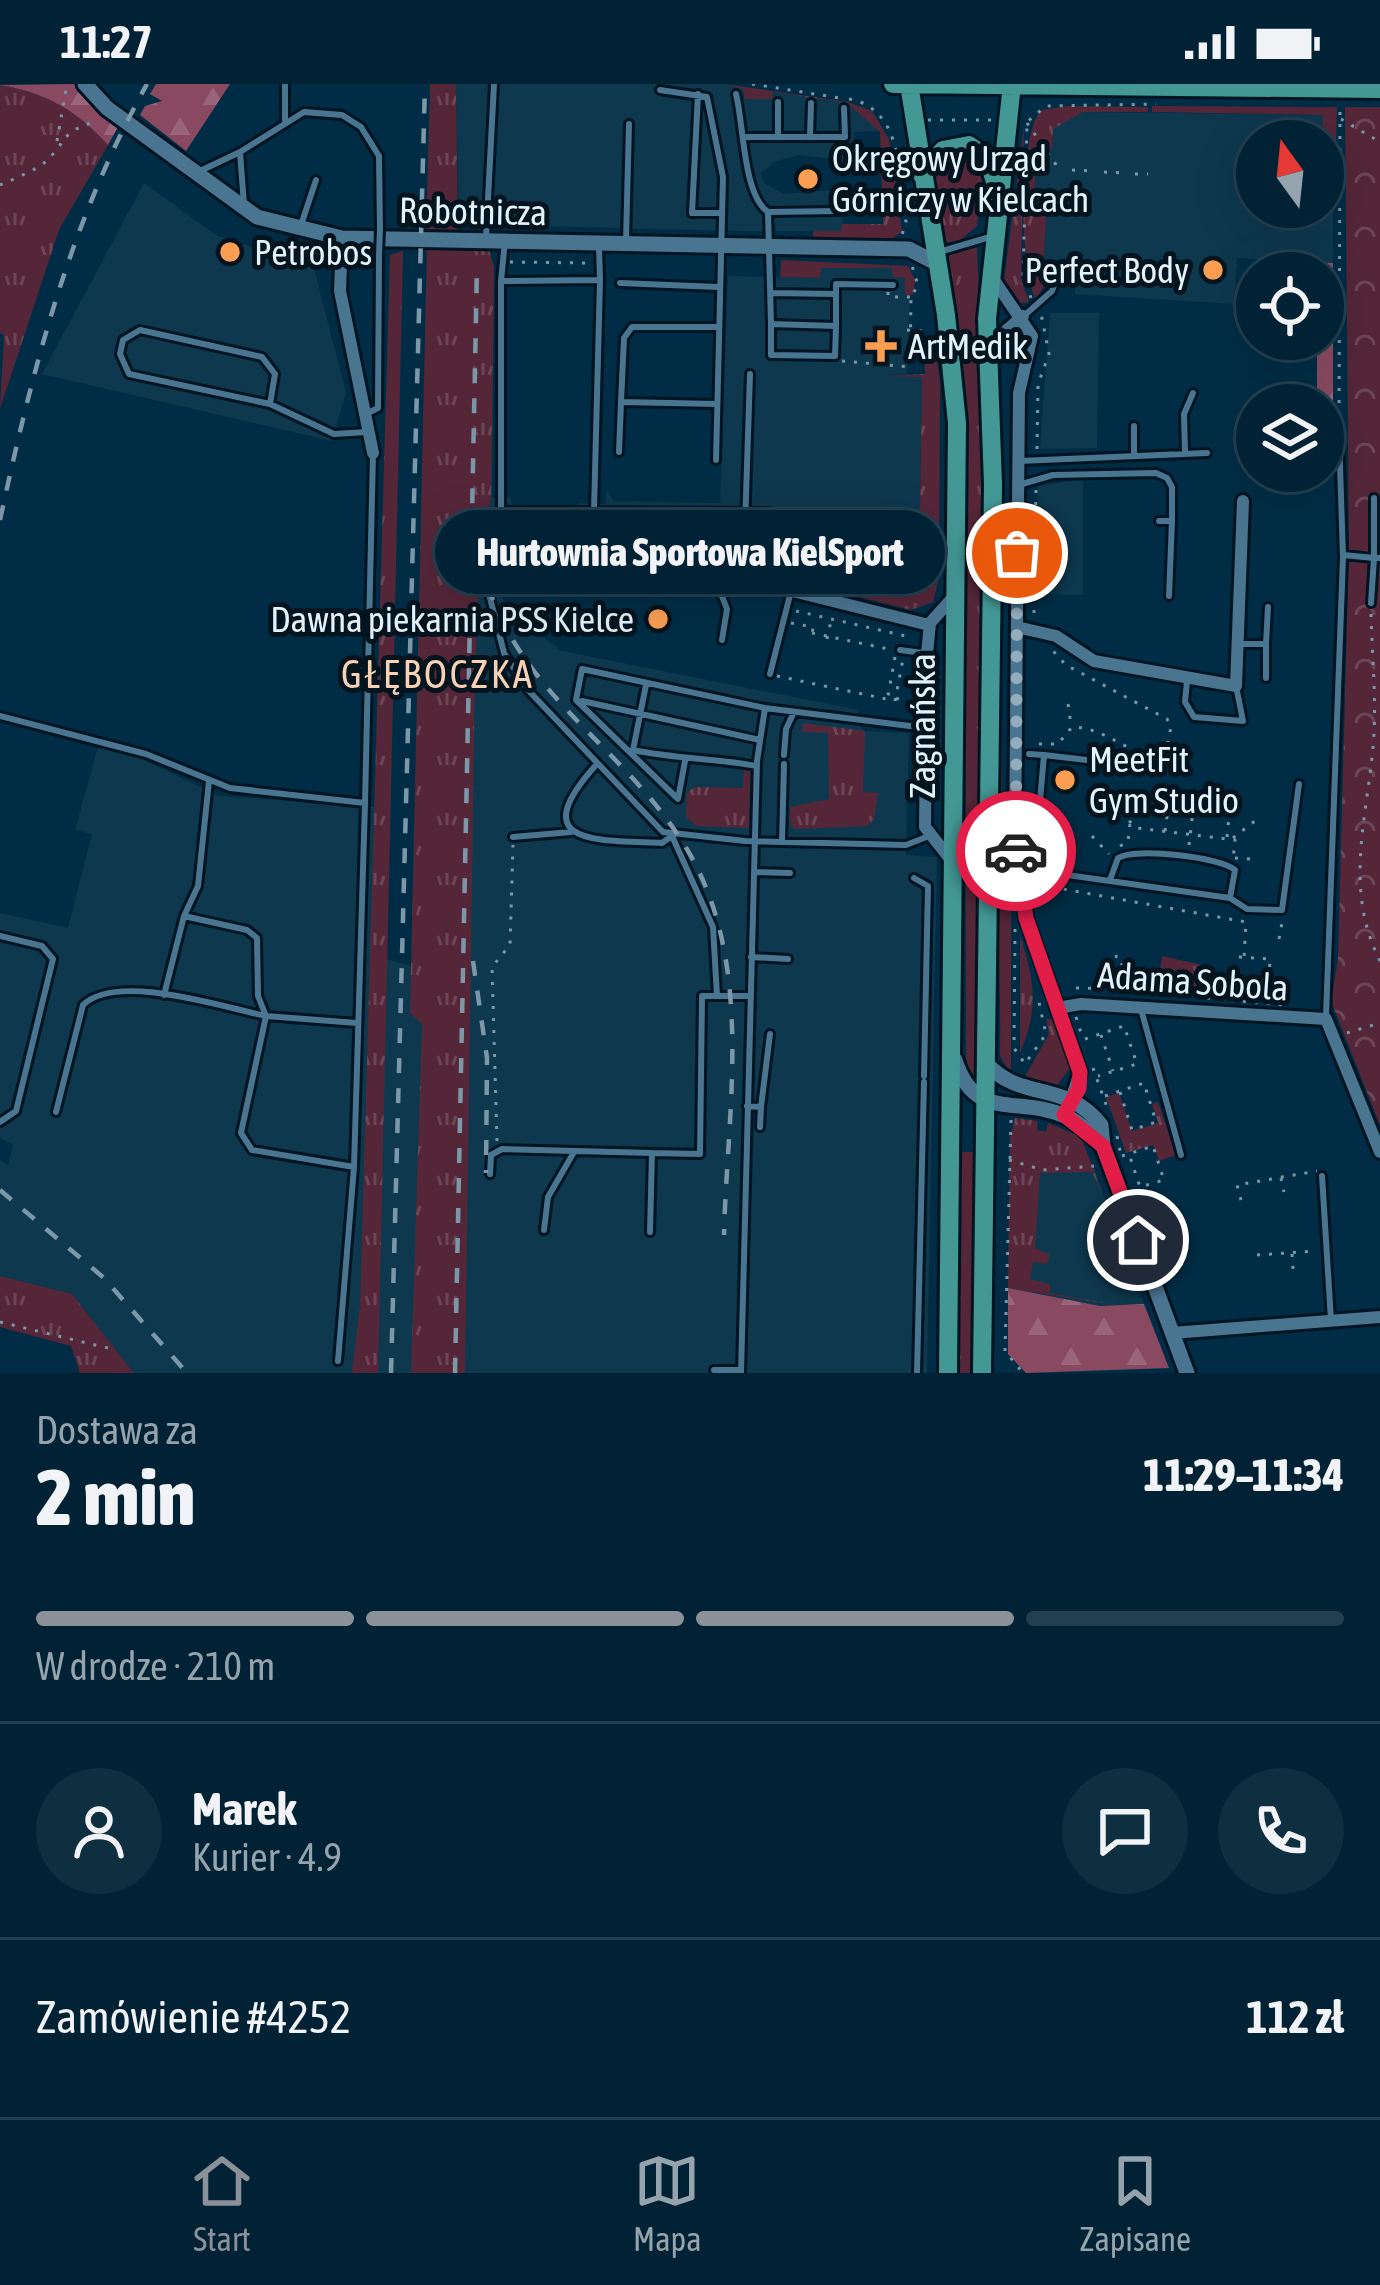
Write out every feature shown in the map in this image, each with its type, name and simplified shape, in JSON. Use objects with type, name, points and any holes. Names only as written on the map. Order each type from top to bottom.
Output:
[{"type":"main road","points":[[893,84],[1380,88]]},
{"type":"main road","name":"Zagnańska","points":[[909,85],[957,423],[948,1373]]},
{"type":"main road","name":"Zagnańska","points":[[982,1373],[992,506],[988,346],[992,237],[1011,86]]},
{"type":"main road","points":[[922,175],[944,150],[969,146],[987,158],[998,191]]},
{"type":"street","name":"Robotnicza","points":[[86,84],[107,108],[244,208],[342,238],[771,247],[901,245],[932,261]]},
{"type":"street","points":[[901,245],[931,221]]},
{"type":"street","points":[[342,238],[340,291],[373,453]]},
{"type":"street","points":[[990,271],[997,290],[1023,316],[1032,336],[1020,378],[1021,816],[1017,868],[1026,918],[1064,1006],[1080,1072],[1064,1115]]},
{"type":"street","points":[[988,346],[1023,316]]},
{"type":"street","points":[[1017,627],[1056,636],[1094,661],[1236,686],[1243,500]]},
{"type":"street","points":[[750,576],[929,626]]},
{"type":"street","points":[[954,868],[929,836],[926,728],[929,626],[956,593]]},
{"type":"street","name":"Adama Sobola","points":[[1064,1006],[1326,1019]]},
{"type":"street","points":[[1326,1019],[1380,1152]]},
{"type":"street","points":[[952,1051],[964,1084],[986,1102],[1064,1115],[1103,1144]]},
{"type":"street","points":[[986,1063],[1012,1083],[1074,1098],[1101,1125],[1103,1144],[1187,1373]]},
{"type":"street","points":[[1172,1333],[1380,1317]]},
{"type":"lane","points":[[284,84],[285,120]]},
{"type":"lane","points":[[486,241],[494,84]]},
{"type":"lane","points":[[660,90],[709,99],[721,154],[716,460]]},
{"type":"lane","points":[[698,94],[692,213],[722,213]]},
{"type":"lane","points":[[736,94],[746,137],[749,189],[768,212],[770,356],[835,356],[836,284],[892,285]]},
{"type":"lane","points":[[778,102],[778,137]]},
{"type":"lane","points":[[810,137],[811,103]]},
{"type":"lane","points":[[746,137],[844,137],[844,108]]},
{"type":"lane","points":[[197,172],[304,112],[342,115],[374,141],[379,156],[378,408],[366,414]]},
{"type":"lane","points":[[626,244],[629,124]]},
{"type":"lane","points":[[240,152],[244,208]]},
{"type":"lane","points":[[300,228],[316,180]]},
{"type":"lane","points":[[768,212],[839,211]]},
{"type":"lane","points":[[932,261],[992,237]]},
{"type":"lane","points":[[501,511],[505,241]]},
{"type":"lane","points":[[594,511],[600,243]]},
{"type":"lane","points":[[1023,316],[1052,292],[1059,272]]},
{"type":"lane","points":[[501,281],[599,280]]},
{"type":"lane","points":[[620,284],[718,287]]},
{"type":"lane","points":[[772,292],[836,294]]},
{"type":"lane","points":[[771,324],[836,326]]},
{"type":"lane","points":[[619,452],[624,338],[632,327],[718,327]]},
{"type":"lane","points":[[270,404],[275,374],[262,357],[140,329],[123,340],[120,354],[129,374],[270,404],[334,434],[369,431]]},
{"type":"lane","points":[[750,374],[744,557],[750,576]]},
{"type":"lane","points":[[1185,452],[1184,414],[1193,393]]},
{"type":"lane","points":[[622,402],[717,404]]},
{"type":"lane","points":[[1133,426],[1134,452]]},
{"type":"lane","points":[[1018,461],[1134,452],[1207,453]]},
{"type":"lane","points":[[338,1361],[354,1167],[373,453]]},
{"type":"lane","points":[[1018,485],[1053,475],[1156,473],[1172,487],[1169,596]]},
{"type":"lane","points":[[1326,1019],[1341,492]]},
{"type":"lane","points":[[1371,603],[1377,558],[1374,498]]},
{"type":"lane","points":[[770,512],[501,511],[493,517],[486,546],[490,609],[503,653],[528,690],[654,828],[672,836],[906,844],[929,836]]},
{"type":"lane","points":[[1159,520],[1172,521]]},
{"type":"lane","points":[[661,544],[712,556],[744,557]]},
{"type":"lane","points":[[559,550],[718,589],[750,576]]},
{"type":"lane","points":[[1343,555],[1377,558]]},
{"type":"lane","points":[[730,571],[750,576]]},
{"type":"lane","points":[[718,589],[727,609],[722,640]]},
{"type":"lane","points":[[770,674],[791,591]]},
{"type":"lane","points":[[1267,678],[1268,608]]},
{"type":"lane","points":[[1239,644],[1266,644]]},
{"type":"lane","points":[[899,650],[927,654]]},
{"type":"lane","points":[[576,700],[582,669],[765,708],[926,728]]},
{"type":"lane","points":[[1187,681],[1185,702],[1194,717],[1243,722],[1236,686]]},
{"type":"lane","points":[[633,750],[646,683]]},
{"type":"lane","points":[[576,700],[760,740]]},
{"type":"lane","points":[[576,700],[633,750],[678,799],[685,761]]},
{"type":"lane","points":[[714,1370],[741,1372],[757,766],[765,708]]},
{"type":"lane","points":[[782,842],[784,734],[794,712]]},
{"type":"lane","points":[[0,716],[146,754],[230,788],[365,803]]},
{"type":"lane","points":[[633,750],[685,761],[697,755],[757,766]]},
{"type":"lane","points":[[1029,754],[1104,762],[1109,767]]},
{"type":"lane","points":[[1021,816],[1040,801],[1044,755]]},
{"type":"lane","points":[[571,832],[567,800],[596,765]]},
{"type":"lane","points":[[164,995],[184,916],[198,886],[209,781]]},
{"type":"lane","points":[[1017,868],[1230,898],[1246,909],[1282,910],[1287,904],[1299,784]]},
{"type":"lane","points":[[513,838],[571,832],[583,839],[662,843],[672,836]]},
{"type":"lane","points":[[672,836],[713,926],[717,996]]},
{"type":"lane","points":[[1110,880],[1118,858],[1132,851],[1233,862],[1237,878],[1230,898]]},
{"type":"lane","points":[[755,872],[790,873]]},
{"type":"lane","points":[[914,878],[928,886],[917,1373]]},
{"type":"lane","points":[[184,916],[247,930],[257,938],[258,996],[266,1016],[241,1133],[252,1150],[354,1167]]},
{"type":"lane","points":[[0,936],[42,946],[52,959],[16,1111],[0,1121]]},
{"type":"lane","points":[[752,957],[788,959]]},
{"type":"lane","points":[[56,1112],[83,1005],[106,991],[164,995],[266,1016],[357,1023]]},
{"type":"lane","points":[[490,1174],[496,1150],[700,1154],[702,996],[750,997]]},
{"type":"lane","points":[[1141,1009],[1181,1155]]},
{"type":"lane","points":[[760,1127],[770,1034]]},
{"type":"lane","points":[[747,1106],[761,1107]]},
{"type":"lane","points":[[544,1230],[548,1197],[567,1171],[574,1150]]},
{"type":"lane","points":[[650,1232],[652,1153]]},
{"type":"lane","points":[[1322,1176],[1331,1320]]},
{"type":"path","points":[[56,143],[67,84]]},
{"type":"path","points":[[752,84],[880,108],[889,124],[907,226],[901,245]]},
{"type":"path","points":[[1026,122],[1053,103],[1174,104]]},
{"type":"path","points":[[1340,104],[1340,384]]},
{"type":"path","points":[[0,185],[18,172],[43,165],[69,129],[111,118]]},
{"type":"path","points":[[1340,118],[1380,142]]},
{"type":"path","points":[[920,120],[999,120]]},
{"type":"path","points":[[889,124],[896,122]]},
{"type":"path","points":[[1026,122],[1059,169]]},
{"type":"path","points":[[1026,122],[1023,276],[1033,302]]},
{"type":"path","points":[[1072,170],[1092,171]]},
{"type":"path","points":[[1104,172],[1124,173]]},
{"type":"path","points":[[1136,174],[1148,174]]},
{"type":"path","points":[[835,356],[848,365],[910,367],[911,297],[918,281],[907,262],[932,261]]},
{"type":"path","points":[[508,262],[590,263]]},
{"type":"path","points":[[1036,455],[1038,384],[1049,354],[1040,312]]},
{"type":"path","points":[[909,330],[930,331]]},
{"type":"path","points":[[1034,613],[1036,487]]},
{"type":"path","points":[[1035,545],[1048,546]]},
{"type":"path","points":[[1371,603],[1374,738],[1359,871],[1361,919],[1380,961]]},
{"type":"path","points":[[802,612],[905,636]]},
{"type":"path","points":[[827,638],[831,619]]},
{"type":"path","points":[[784,621],[814,627],[812,634],[827,638],[896,650],[888,695],[894,700]]},
{"type":"path","points":[[854,643],[857,625]]},
{"type":"path","points":[[879,648],[883,632]]},
{"type":"path","points":[[1046,643],[1066,665],[1169,721],[1164,760],[1139,754],[1071,719]]},
{"type":"path","points":[[894,700],[902,661]]},
{"type":"path","points":[[900,671],[910,680]]},
{"type":"path","points":[[770,674],[913,704]]},
{"type":"path","points":[[1068,704],[1072,727]]},
{"type":"path","points":[[1083,726],[1086,718]]},
{"type":"path","points":[[1023,743],[1058,744],[1072,727],[1083,726]]},
{"type":"path","points":[[1108,738],[1112,731]]},
{"type":"path","points":[[1139,754],[1142,747]]},
{"type":"path","points":[[1106,862],[1109,854],[1128,842],[1132,804]]},
{"type":"path","points":[[1111,805],[1137,828],[1232,838],[1260,817]]},
{"type":"path","points":[[1165,831],[1168,809]]},
{"type":"path","points":[[1190,834],[1193,811]]},
{"type":"path","points":[[1021,816],[1046,863]]},
{"type":"path","points":[[1229,816],[1233,862],[1251,859]]},
{"type":"path","points":[[1092,836],[1109,854]]},
{"type":"path","points":[[496,1150],[492,967],[509,945],[513,838]]},
{"type":"path","points":[[1035,862],[1060,865]]},
{"type":"path","points":[[1052,887],[1215,923],[1246,922],[1242,958],[1270,958],[1268,1000]]},
{"type":"path","points":[[1279,939],[1282,913]]},
{"type":"path","points":[[1016,925],[1022,936]]},
{"type":"path","points":[[1076,988],[1125,989],[1121,958],[1115,956]]},
{"type":"path","points":[[1113,970],[1121,968]]},
{"type":"path","points":[[1024,1064],[1046,1034],[1039,989]]},
{"type":"path","points":[[1202,999],[1282,1001]]},
{"type":"path","points":[[1064,1006],[1087,1053]]},
{"type":"path","points":[[1343,1034],[1380,1023]]},
{"type":"path","points":[[1083,1039],[1124,1026],[1137,1064],[1095,1076]]},
{"type":"path","points":[[1101,1034],[1113,1071]]},
{"type":"path","points":[[1130,1044],[1142,1041]]},
{"type":"path","points":[[1091,1065],[1110,1115]]},
{"type":"path","points":[[1103,1097],[1144,1083],[1156,1122],[1132,1130],[1120,1092]]},
{"type":"path","points":[[1150,1102],[1157,1100]]},
{"type":"path","points":[[1020,1115],[1011,1120],[1007,1159],[1005,1351],[1023,1373]]},
{"type":"path","points":[[1007,1159],[1043,1170],[1091,1166],[1103,1144],[1120,1156],[1153,1146],[1164,1180],[1140,1187],[1129,1154]]},
{"type":"path","points":[[1241,1200],[1238,1185],[1315,1170],[1322,1176]]},
{"type":"path","points":[[1280,1177],[1284,1192]]},
{"type":"path","points":[[1257,1255],[1326,1250]]},
{"type":"path","points":[[1292,1252],[1293,1269]]},
{"type":"path","points":[[0,1322],[116,1350]]},
{"type":"shaded area","points":[[456,84],[724,84],[744,89],[743,98],[773,92],[847,103],[880,131],[854,132],[855,168],[837,159],[798,155],[774,162],[761,173],[764,183],[784,194],[845,189],[842,231],[776,231],[776,221],[773,231],[459,224]]},
{"type":"shaded area","points":[[1083,112],[1333,115],[1333,120],[1236,120],[1236,228],[1333,228],[1333,252],[1236,252],[1234,304],[1075,294],[1076,277],[1043,271],[1047,202],[1034,201],[1036,163],[1053,128]]},
{"type":"shaded area","points":[[144,183],[216,235],[314,268],[346,393],[332,441],[42,374]]},
{"type":"shaded area","points":[[494,267],[492,498],[511,498],[512,506],[575,508],[579,503],[605,504],[607,491],[614,501],[720,503],[728,276],[819,278],[820,268],[893,268],[905,277],[905,294],[910,295],[907,374],[887,375],[922,376],[919,575],[768,572],[757,571],[750,561],[730,561],[730,579],[526,519],[514,559],[499,579],[505,609],[562,651],[859,710],[859,726],[865,731],[909,733],[906,855],[937,857],[927,1373],[134,1373],[72,1294],[0,1276],[0,1161],[8,1165],[13,1145],[0,1138],[0,913],[68,928],[92,834],[75,830],[98,747],[142,759],[219,796],[375,807],[372,955],[445,976]]},
{"type":"shaded area","points":[[1050,313],[1099,313],[1097,448],[1040,449]]},
{"type":"shaded area","points":[[1083,479],[1083,595],[1037,594],[1038,486]]},
{"type":"shaded area","points":[[1009,1154],[1092,1163],[1144,1304],[1100,1306],[1008,1288]]},
{"type":"green space","points":[[74,84],[118,127],[108,145],[60,105],[0,85]]},
{"type":"green space","points":[[156,84],[230,84],[186,151],[140,115],[145,106],[162,101],[150,94]]},
{"type":"green space","points":[[430,84],[456,84],[458,233],[426,230]]},
{"type":"green space","points":[[724,84],[848,102],[872,111],[889,139],[902,232],[890,240],[813,238],[813,231],[841,231],[842,224],[883,224],[880,132],[847,103],[773,92],[772,99],[745,99],[743,89]]},
{"type":"green space","points":[[0,85],[60,105],[108,145],[59,230],[0,409],[4,335],[0,333]]},
{"type":"green space","points":[[1152,106],[1337,107],[1337,120],[1323,120],[1323,115],[1152,112]]},
{"type":"green space","points":[[1148,107],[1148,112],[1083,112],[1053,129],[1052,149],[1045,149],[1036,163],[1034,200],[1047,201],[1043,270],[1053,271],[1036,299],[1024,233],[1029,144],[1042,110]]},
{"type":"green space","points":[[1345,107],[1380,107],[1380,1125],[1331,1001],[1338,959],[1349,548]]},
{"type":"green space","points":[[1024,126],[1021,279],[1029,302],[1020,303],[1006,292],[1004,282]]},
{"type":"green space","points":[[973,153],[985,172],[977,226],[959,241],[942,243],[933,171],[943,157]]},
{"type":"green space","points":[[427,244],[488,246],[494,267],[491,498],[481,539],[475,668],[465,1373],[411,1373],[422,1024],[410,1013]]},
{"type":"green space","points":[[977,247],[985,453],[976,1088],[966,1068],[965,436],[944,257]]},
{"type":"green space","points":[[403,251],[378,1373],[352,1373],[360,1306],[390,255]]},
{"type":"green space","points":[[781,260],[908,266],[915,280],[913,295],[905,295],[905,278],[893,277],[892,268],[821,268],[820,278],[780,277]]},
{"type":"green space","points":[[925,337],[934,337],[940,384],[939,578],[933,602],[911,610],[773,575],[919,575],[922,377],[887,376],[925,374]]},
{"type":"green space","points":[[1317,360],[1333,360],[1333,384],[1317,384]]},
{"type":"green space","points":[[1002,528],[1002,820],[1011,904],[1011,1075],[1000,1056],[995,791],[994,658]]},
{"type":"green space","points":[[803,723],[865,731],[863,792],[878,793],[874,819],[867,826],[795,829],[790,824],[790,807],[829,799],[828,733],[802,732]]},
{"type":"green space","points":[[744,769],[750,769],[749,828],[696,826],[686,816],[687,793],[694,787],[743,788]]},
{"type":"green space","points":[[1020,936],[1033,995],[1020,1053]]},
{"type":"green space","points":[[1162,956],[1207,966],[1207,991],[1157,991]]},
{"type":"green space","points":[[1046,1018],[1055,1021],[1071,1067],[1057,1085],[1023,1080],[1049,1034]]},
{"type":"green space","points":[[1119,1093],[1132,1131],[1158,1123],[1152,1104],[1158,1102],[1176,1155],[1159,1161],[1153,1145],[1126,1153],[1106,1097]]},
{"type":"green space","points":[[1015,1118],[1038,1121],[1037,1130],[1046,1132],[1048,1123],[1081,1137],[1103,1194],[1092,1172],[1040,1173],[1035,1248],[1050,1255],[1047,1264],[1033,1262],[1030,1279],[1050,1284],[1050,1293],[1117,1305],[1008,1288],[1010,1138]]},
{"type":"green space","points":[[958,1152],[978,1152],[975,1373],[956,1373]]},
{"type":"green space","points":[[0,1276],[72,1294],[134,1373],[80,1373],[71,1346],[0,1327]]},
{"type":"green space","points":[[1008,1288],[1100,1306],[1144,1304],[1169,1368],[1026,1373],[1008,1354]]},
{"type":"railway","points":[[0,520],[26,407],[75,242],[147,84]]},
{"type":"railway","points":[[391,1373],[425,84]]},
{"type":"railway","points":[[455,1373],[477,265]]},
{"type":"railway","points":[[480,557],[495,604],[516,645],[542,681],[662,812],[709,895],[730,989],[732,1088],[724,1235]]},
{"type":"railway","points":[[473,961],[487,1058],[486,1173]]},
{"type":"railway","points":[[0,1190],[104,1278],[187,1373]]},
{"type":"way so far","points":[[1016,851],[1017,553]]},
{"type":"place","name":"Okręgowy Urząd Górniczy w Kielcach","points":[[808,179]]},
{"type":"place","name":"Petrobos","points":[[230,252]]},
{"type":"place","name":"Perfect Body","points":[[1213,270]]},
{"type":"place","name":"ArtMedik","points":[[881,346]]},
{"type":"place","name":"Hurtownia Sportowa KielSport","points":[[1017,553]]},
{"type":"place","name":"Dawna piekarnia PSS Kielce","points":[[658,619]]},
{"type":"place","name":"MeetFit Gym Studio","points":[[1065,780]]},
{"type":"district","name":"GŁĘBOCZKA","points":[[438,674]]},
{"type":"route","points":[[1016,851],[1026,918],[1080,1072],[1079,1088],[1064,1115],[1103,1146],[1138,1240]]}]
